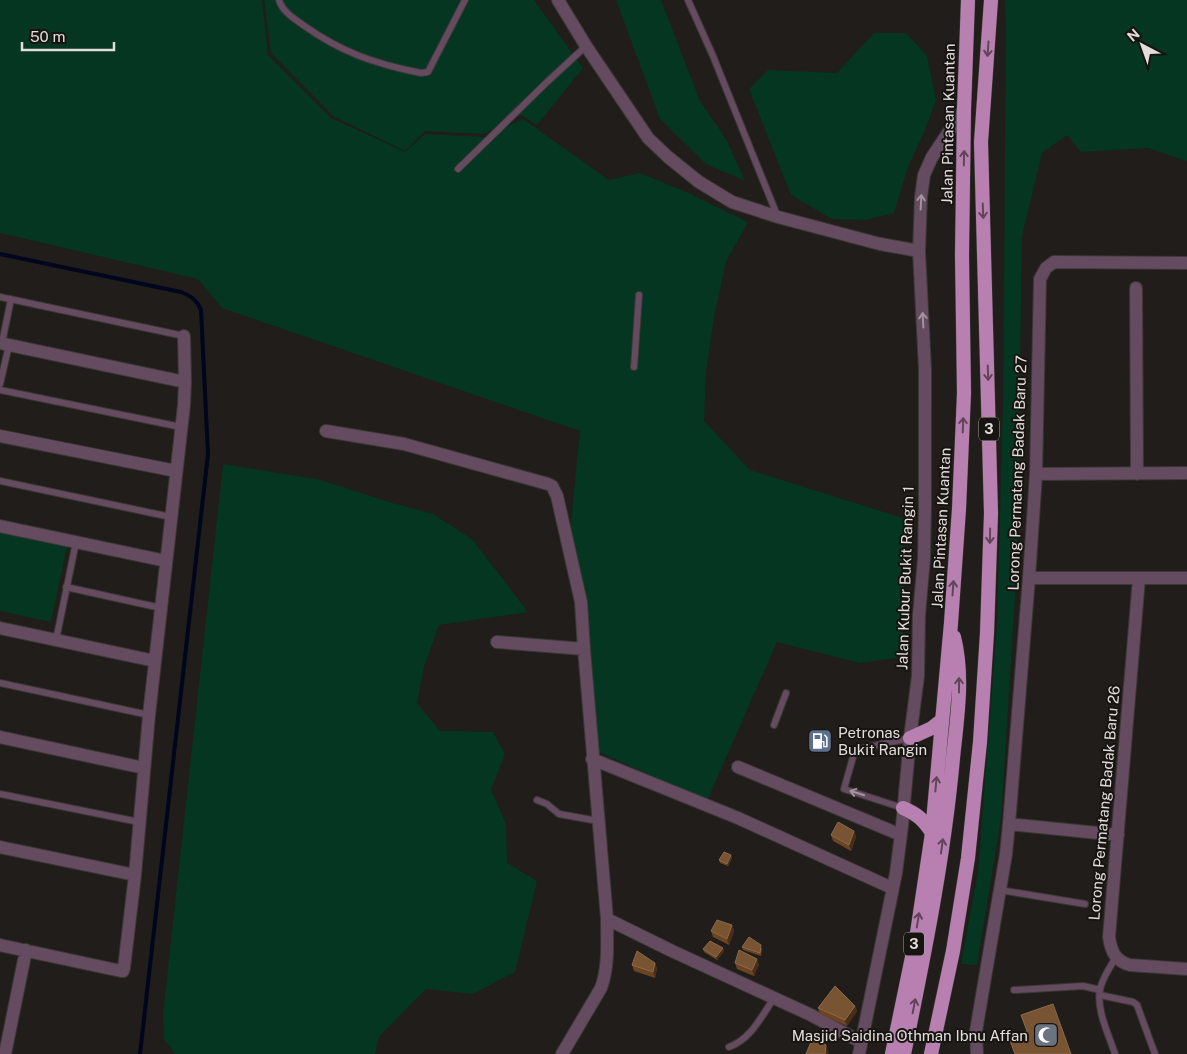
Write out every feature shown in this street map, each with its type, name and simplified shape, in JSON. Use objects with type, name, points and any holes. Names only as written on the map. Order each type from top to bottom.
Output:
[{"type":"highway","name":"Jalan Pintasan Kuantan","points":[[892,1054],[916,933],[932,833],[951,624],[959,509],[964,392],[962,255],[968,0]]},
{"type":"highway","name":"3","points":[[931,1054],[942,1004],[968,858],[980,742],[988,633],[991,513],[981,142],[990,0]]},
{"type":"highway","points":[[904,1054],[929,929],[952,776],[959,674],[958,653],[951,624]]},
{"type":"highway","points":[[910,738],[932,728],[942,720]]},
{"type":"highway","points":[[903,808],[924,820],[932,833]]},
{"type":"highway","points":[[940,1054],[942,1004]]},
{"type":"street","points":[[558,0],[586,46],[648,138],[699,182],[732,202],[880,244],[919,250]]},
{"type":"street","name":"Jalan Kubur Bukit Rangin 1","points":[[860,1048],[901,835],[918,676],[924,558],[925,369],[919,250],[921,197],[924,174],[932,157],[964,109]]},
{"type":"street","name":"Lorong Permatang Badak Baru 27","points":[[977,1054],[976,1031],[1000,890],[1009,824],[1029,578],[1036,474],[1040,279],[1046,268],[1054,262],[1187,263]]},
{"type":"street","points":[[1136,288],[1137,474]]},
{"type":"street","points":[[0,944],[123,971],[135,875],[149,715],[181,427],[185,382],[184,336]]},
{"type":"street","points":[[4,344],[185,382]]},
{"type":"street","points":[[326,431],[404,444],[548,484],[552,486],[557,496],[581,602],[592,759],[608,919],[608,957],[604,980],[562,1054]]},
{"type":"street","points":[[0,436],[176,471]]},
{"type":"street","points":[[1036,474],[1187,473]]},
{"type":"street","points":[[0,526],[166,561]]},
{"type":"street","points":[[1029,578],[1187,578]]},
{"type":"street","name":"Lorong Permatang Badak Baru 26","points":[[1116,958],[1112,952],[1110,937],[1139,578]]},
{"type":"street","points":[[0,628],[155,661]]},
{"type":"street","points":[[497,642],[584,649]]},
{"type":"street","points":[[0,737],[144,768]]},
{"type":"street","points":[[592,759],[738,818],[892,888]]},
{"type":"street","points":[[738,767],[901,835]]},
{"type":"street","points":[[1009,824],[1118,836]]},
{"type":"street","points":[[0,847],[135,875]]},
{"type":"street","points":[[608,919],[827,1023],[860,1048]]},
{"type":"street","points":[[5,1054],[26,950]]},
{"type":"street","points":[[1116,958],[1130,965],[1187,969]]},
{"type":"lane","points":[[279,0],[284,10],[292,18],[339,48],[368,60],[421,73],[430,70],[465,0]]},
{"type":"lane","points":[[688,0],[713,56],[778,216]]},
{"type":"lane","points":[[458,169],[586,46]]},
{"type":"lane","points":[[634,367],[639,295]]},
{"type":"lane","points":[[0,297],[184,336]]},
{"type":"lane","points":[[0,384],[10,299]]},
{"type":"lane","points":[[0,390],[181,427]]},
{"type":"lane","points":[[0,482],[171,517]]},
{"type":"lane","points":[[56,640],[76,542]]},
{"type":"lane","points":[[66,588],[161,608]]},
{"type":"lane","points":[[0,682],[149,715]]},
{"type":"lane","points":[[774,725],[786,693]]},
{"type":"lane","points":[[903,808],[844,789],[854,750],[910,738]]},
{"type":"lane","points":[[0,794],[139,822]]},
{"type":"lane","points":[[537,800],[551,807],[559,814],[598,821]]},
{"type":"lane","points":[[1000,890],[1085,904]]},
{"type":"lane","points":[[1115,1054],[1100,1006],[1100,992],[1106,974],[1116,958]]},
{"type":"lane","points":[[1014,990],[1083,986],[1133,1002],[1137,1005],[1155,1054]]},
{"type":"lane","points":[[729,1047],[739,1043],[748,1035],[774,998]]},
{"type":"green space","points":[[0,0],[262,0],[268,55],[331,118],[405,152],[425,134],[485,137],[523,119],[609,180],[640,173],[686,192],[748,222],[726,262],[714,317],[706,372],[704,421],[750,470],[906,519],[902,657],[860,663],[777,642],[707,801],[599,752],[568,552],[580,431],[222,308],[198,279],[0,233]]},
{"type":"green space","points":[[264,0],[534,0],[583,68],[537,125],[521,115],[484,134],[425,131],[405,151],[333,116],[271,53]]},
{"type":"green space","points":[[616,0],[661,0],[700,101],[726,139],[745,181],[706,164],[660,119]]},
{"type":"green space","points":[[1005,0],[1187,0],[1187,161],[1148,148],[1081,152],[1067,135],[1042,153],[1022,236],[1017,566],[1001,819],[977,965],[961,964],[978,872],[997,625],[1003,402]]},
{"type":"green space","points":[[874,33],[906,33],[927,56],[936,100],[908,167],[894,213],[866,220],[832,219],[791,195],[749,89],[768,70],[837,73]]},
{"type":"green space","points":[[223,464],[321,480],[433,514],[472,539],[528,612],[439,625],[424,667],[417,703],[440,731],[493,732],[505,754],[491,790],[506,824],[507,863],[537,881],[515,972],[473,994],[426,989],[379,1037],[375,1054],[175,1054],[164,1039],[163,1014]]},
{"type":"green space","points":[[0,533],[67,546],[51,622],[0,611]]},
{"type":"building","points":[[838,822],[854,831],[849,845],[831,835]]},
{"type":"building","points":[[724,852],[731,855],[727,864],[719,860]]},
{"type":"building","points":[[717,920],[732,925],[727,939],[711,931]]},
{"type":"building","points":[[749,937],[761,945],[760,953],[742,947]]},
{"type":"building","points":[[710,941],[723,948],[716,957],[703,949]]},
{"type":"building","points":[[739,950],[757,959],[752,970],[735,963]]},
{"type":"building","points":[[637,951],[655,963],[653,972],[632,965]]},
{"type":"building","points":[[835,986],[855,1006],[845,1020],[818,1008]]},
{"type":"building","name":"Masjid Saidina Othman Ibnu Affan","points":[[1053,1004],[1071,1054],[1015,1054],[1009,1038],[1027,1031],[1021,1015]]},
{"type":"building","points":[[813,1037],[826,1045],[825,1054],[806,1054]]},
{"type":"waterway","points":[[0,254],[181,292],[193,299],[201,310],[208,454],[140,1054]]},
{"type":"place","name":"Petronas Bukit Rangin","points":[[820,741]]},
{"type":"place","name":"Masjid Saidina Othman Ibnu Affan","points":[[1046,1035]]}]
